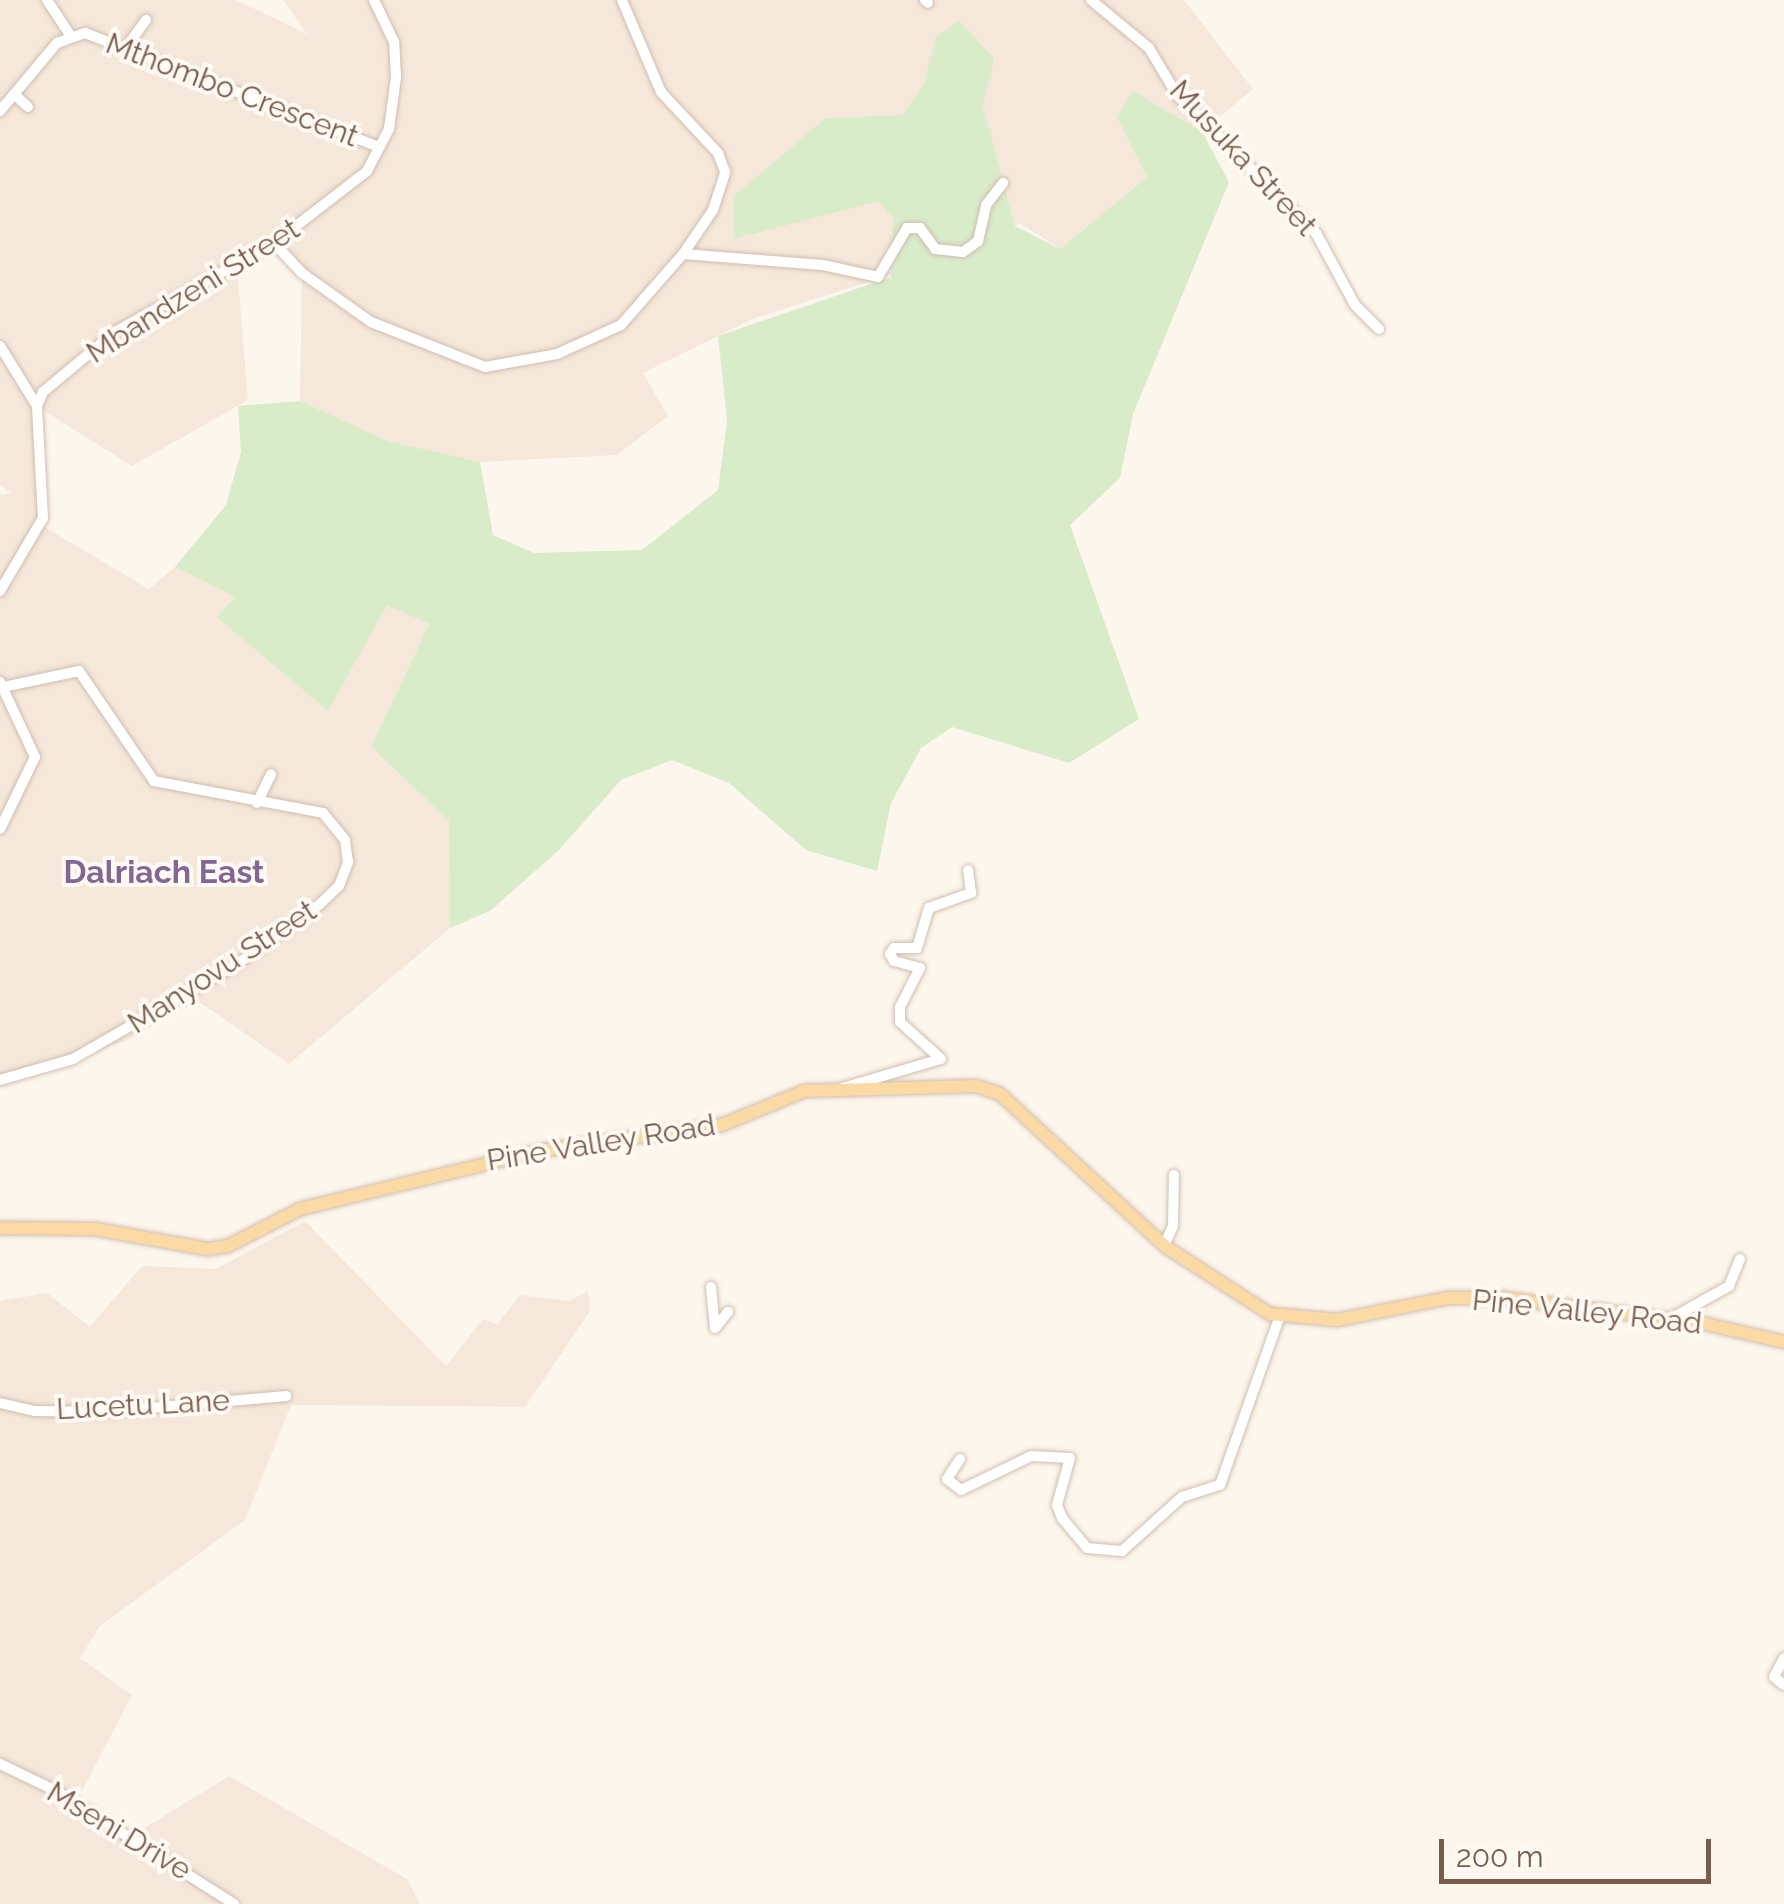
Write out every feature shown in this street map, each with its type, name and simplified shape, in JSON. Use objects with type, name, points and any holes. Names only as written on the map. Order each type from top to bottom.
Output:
[{"type":"main road","name":"Pine Valley Road","points":[[0,1228],[95,1230],[207,1249],[228,1246],[300,1209],[453,1168],[722,1125],[804,1091],[976,1086],[1000,1094],[1164,1246],[1213,1283],[1280,1316],[1336,1320],[1448,1298],[1504,1298],[1670,1319],[1784,1342]]},
{"type":"street","points":[[47,0],[70,35]]},
{"type":"street","name":"Mbandzeni Street","points":[[36,406],[55,380],[115,332],[274,243],[346,193],[389,129],[396,77],[394,42],[374,0]]},
{"type":"street","points":[[274,243],[302,273],[371,322],[485,367],[557,354],[622,324],[684,254],[712,210],[724,172],[718,152],[661,92],[622,0]]},
{"type":"street","name":"Musuka Street","points":[[1092,0],[1149,48],[1177,94],[1316,234],[1355,305],[1379,330]]},
{"type":"street","points":[[125,49],[146,20]]},
{"type":"street","name":"Mthombo Crescent","points":[[0,111],[70,35],[85,33],[379,146]]},
{"type":"street","points":[[14,94],[28,107]]},
{"type":"street","points":[[684,254],[824,265],[878,277],[907,228],[920,228],[935,249],[963,252],[978,241],[986,205],[1003,183]]},
{"type":"street","points":[[0,346],[36,406],[43,518],[0,591]]},
{"type":"street","name":"Manyovu Street","points":[[0,1080],[73,1059],[236,965],[339,886],[348,862],[336,824],[322,814],[154,781],[79,671],[53,671],[2,685]]},
{"type":"street","points":[[0,829],[35,757],[2,685]]},
{"type":"street","points":[[257,803],[270,774]]},
{"type":"street","points":[[838,1090],[941,1059],[900,1022],[900,1007],[920,968],[894,962],[890,954],[922,942],[929,908],[971,893],[968,870]]},
{"type":"street","points":[[1164,1246],[1173,1226],[1174,1175]]},
{"type":"street","points":[[1670,1319],[1728,1286],[1740,1259]]},
{"type":"street","points":[[711,1287],[715,1328],[728,1312]]},
{"type":"street","points":[[960,1460],[948,1480],[960,1490],[1030,1456],[1070,1458],[1056,1505],[1062,1518],[1087,1548],[1122,1551],[1182,1497],[1220,1485],[1280,1316]]},
{"type":"street","name":"Lucetu Lane","points":[[0,1402],[104,1412],[286,1396]]},
{"type":"street","points":[[1784,1658],[1774,1677],[1784,1685]]},
{"type":"street","name":"Mseni Drive","points":[[0,1764],[56,1791],[234,1904]]},
{"type":"shaded area","points":[[0,0],[236,0],[307,34],[283,0],[1184,0],[1253,89],[1060,249],[1020,223],[963,252],[752,319],[643,373],[668,416],[617,455],[480,462],[383,441],[300,401],[302,273],[274,244],[237,266],[248,400],[132,466],[38,407],[38,523],[149,589],[175,567],[235,597],[218,617],[328,711],[387,604],[429,624],[371,747],[449,821],[450,928],[289,1064],[198,1001],[125,1041],[0,1086],[0,495],[11,493],[0,485]]},
{"type":"shaded area","points":[[305,1221],[446,1366],[483,1319],[497,1324],[520,1295],[569,1301],[588,1291],[590,1311],[525,1407],[291,1405],[245,1520],[100,1626],[80,1658],[132,1695],[78,1799],[135,1834],[229,1776],[407,1879],[420,1904],[0,1904],[0,1301],[47,1293],[90,1327],[142,1266],[216,1269]]},
{"type":"green space","points":[[959,21],[994,58],[983,106],[1015,226],[1060,249],[1147,177],[1117,117],[1133,91],[1202,132],[1229,182],[1133,414],[1120,478],[1070,525],[1139,719],[1069,763],[952,727],[921,748],[891,803],[877,871],[806,850],[729,783],[672,760],[621,780],[558,851],[490,911],[450,928],[449,821],[371,747],[429,624],[387,605],[328,711],[217,617],[235,597],[175,567],[226,505],[241,452],[238,406],[300,401],[387,441],[480,462],[493,535],[534,553],[642,550],[718,490],[727,421],[718,336],[891,277],[893,217],[878,201],[734,239],[734,196],[826,118],[903,115],[924,84],[936,37]]},
{"type":"district","name":"Dalriach East","points":[[164,872]]}]
